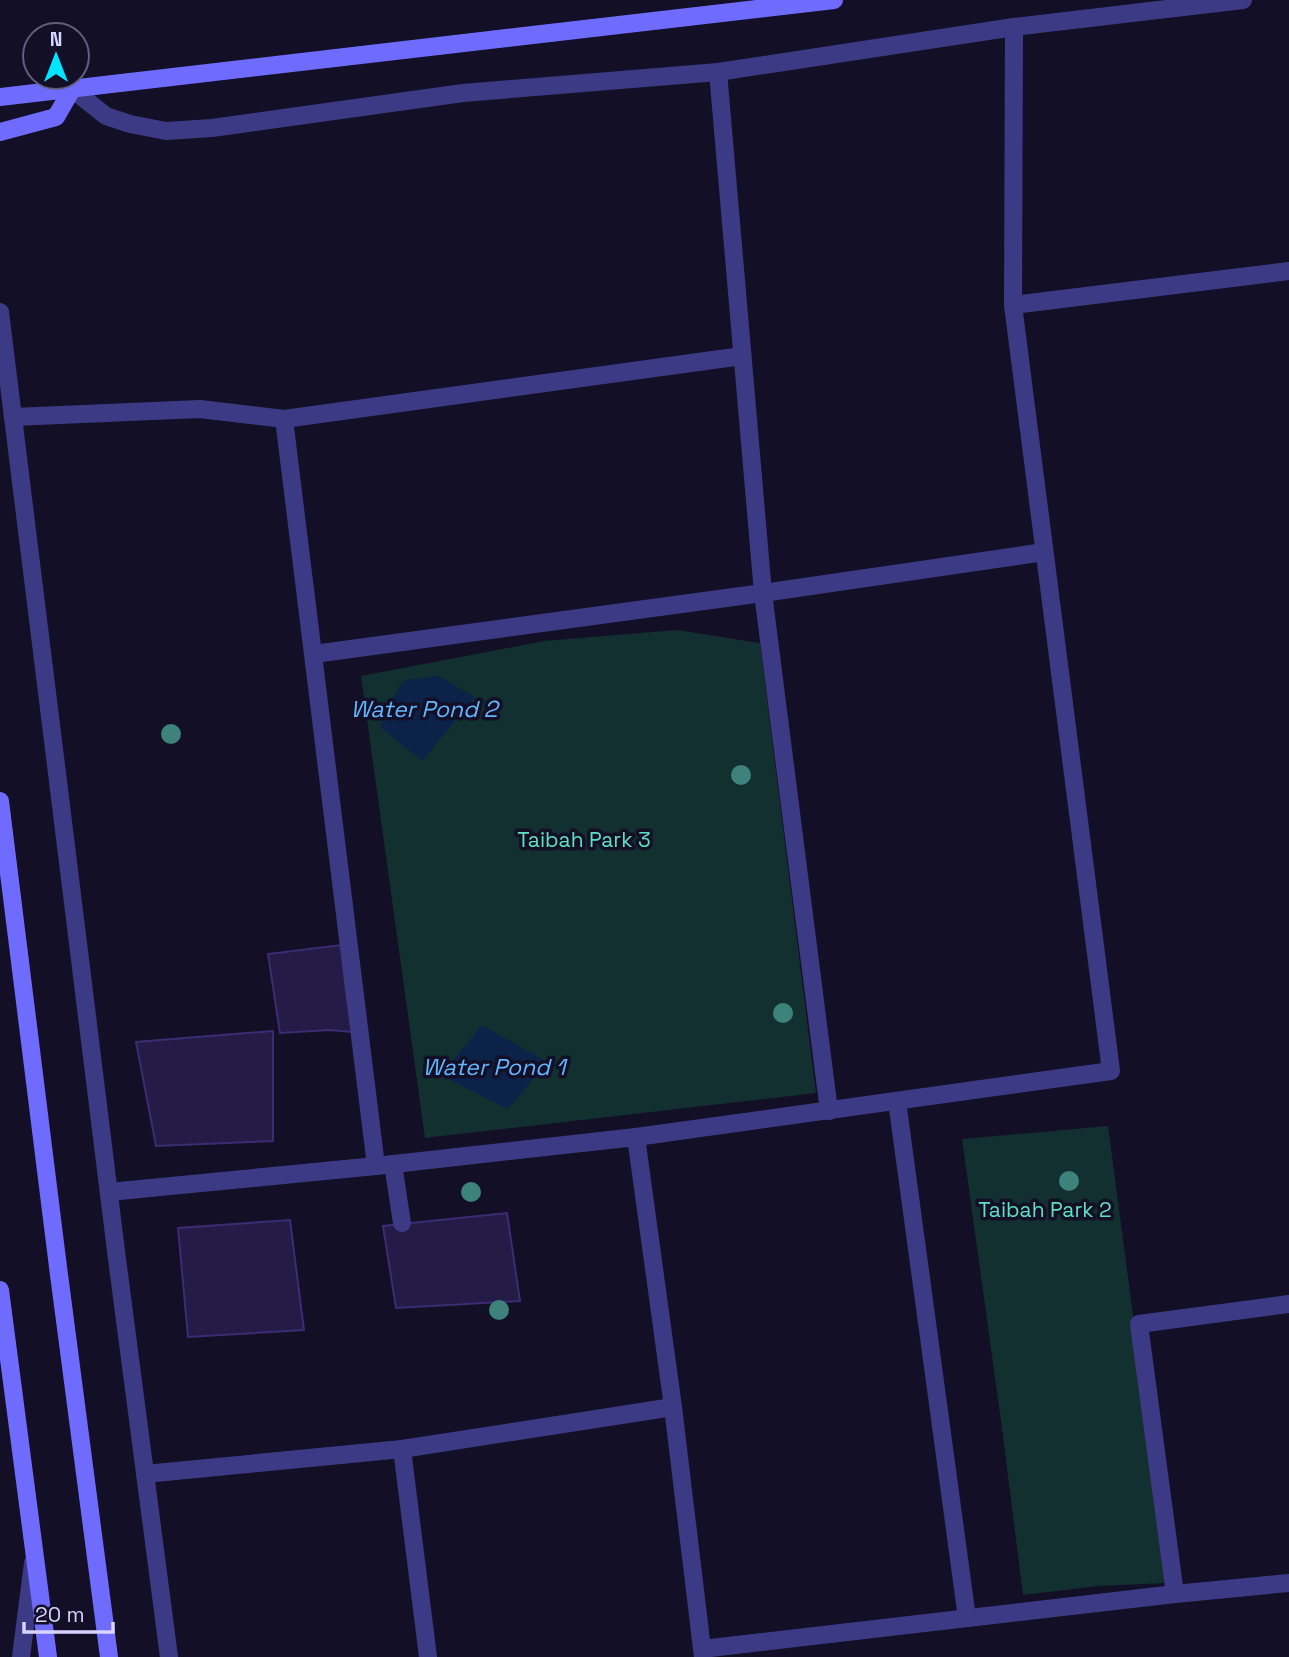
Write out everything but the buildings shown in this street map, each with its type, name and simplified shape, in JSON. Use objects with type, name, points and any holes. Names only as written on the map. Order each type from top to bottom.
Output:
[{"type":"main road","points":[[91,87],[834,0]]},
{"type":"main road","points":[[0,97],[54,91]]},
{"type":"main road","points":[[0,132],[55,117],[71,91]]},
{"type":"main road","points":[[0,801],[109,1657]]},
{"type":"main road","points":[[0,1290],[48,1657]]},
{"type":"street","points":[[75,91],[106,116],[130,124],[166,131],[212,128],[463,93],[718,72],[1014,27],[1243,0]]},
{"type":"street","points":[[109,1192],[636,1137],[1111,1071],[1013,305],[1014,27]]},
{"type":"street","points":[[718,72],[763,593],[829,1111]]},
{"type":"street","points":[[1013,305],[1289,271]]},
{"type":"street","points":[[0,312],[169,1657]]},
{"type":"street","points":[[13,417],[200,409],[284,419],[742,356]]},
{"type":"street","points":[[284,419],[384,1165],[402,1223]]},
{"type":"street","points":[[314,654],[1044,552]]},
{"type":"street","points":[[897,1101],[967,1618]]},
{"type":"street","points":[[636,1137],[673,1407],[702,1653],[967,1618],[1289,1583]]},
{"type":"street","points":[[1175,1594],[1139,1324],[1289,1304]]},
{"type":"street","points":[[145,1475],[402,1449],[673,1407]]},
{"type":"street","points":[[402,1449],[428,1657]]},
{"type":"street","points":[[21,1657],[34,1552]]},
{"type":"green space","name":"Taibah Park 3","points":[[677,630],[760,643],[816,1093],[425,1138],[361,676],[544,641]]},
{"type":"green space","name":"Taibah Park 2","points":[[1108,1126],[1166,1583],[1099,1586],[1023,1595],[962,1139]]},
{"type":"water","name":"Water Pond 2","points":[[438,676],[475,697],[422,761],[380,727],[405,680]]},
{"type":"water","name":"Water Pond 1","points":[[482,1025],[547,1062],[508,1109],[441,1075]]}]
